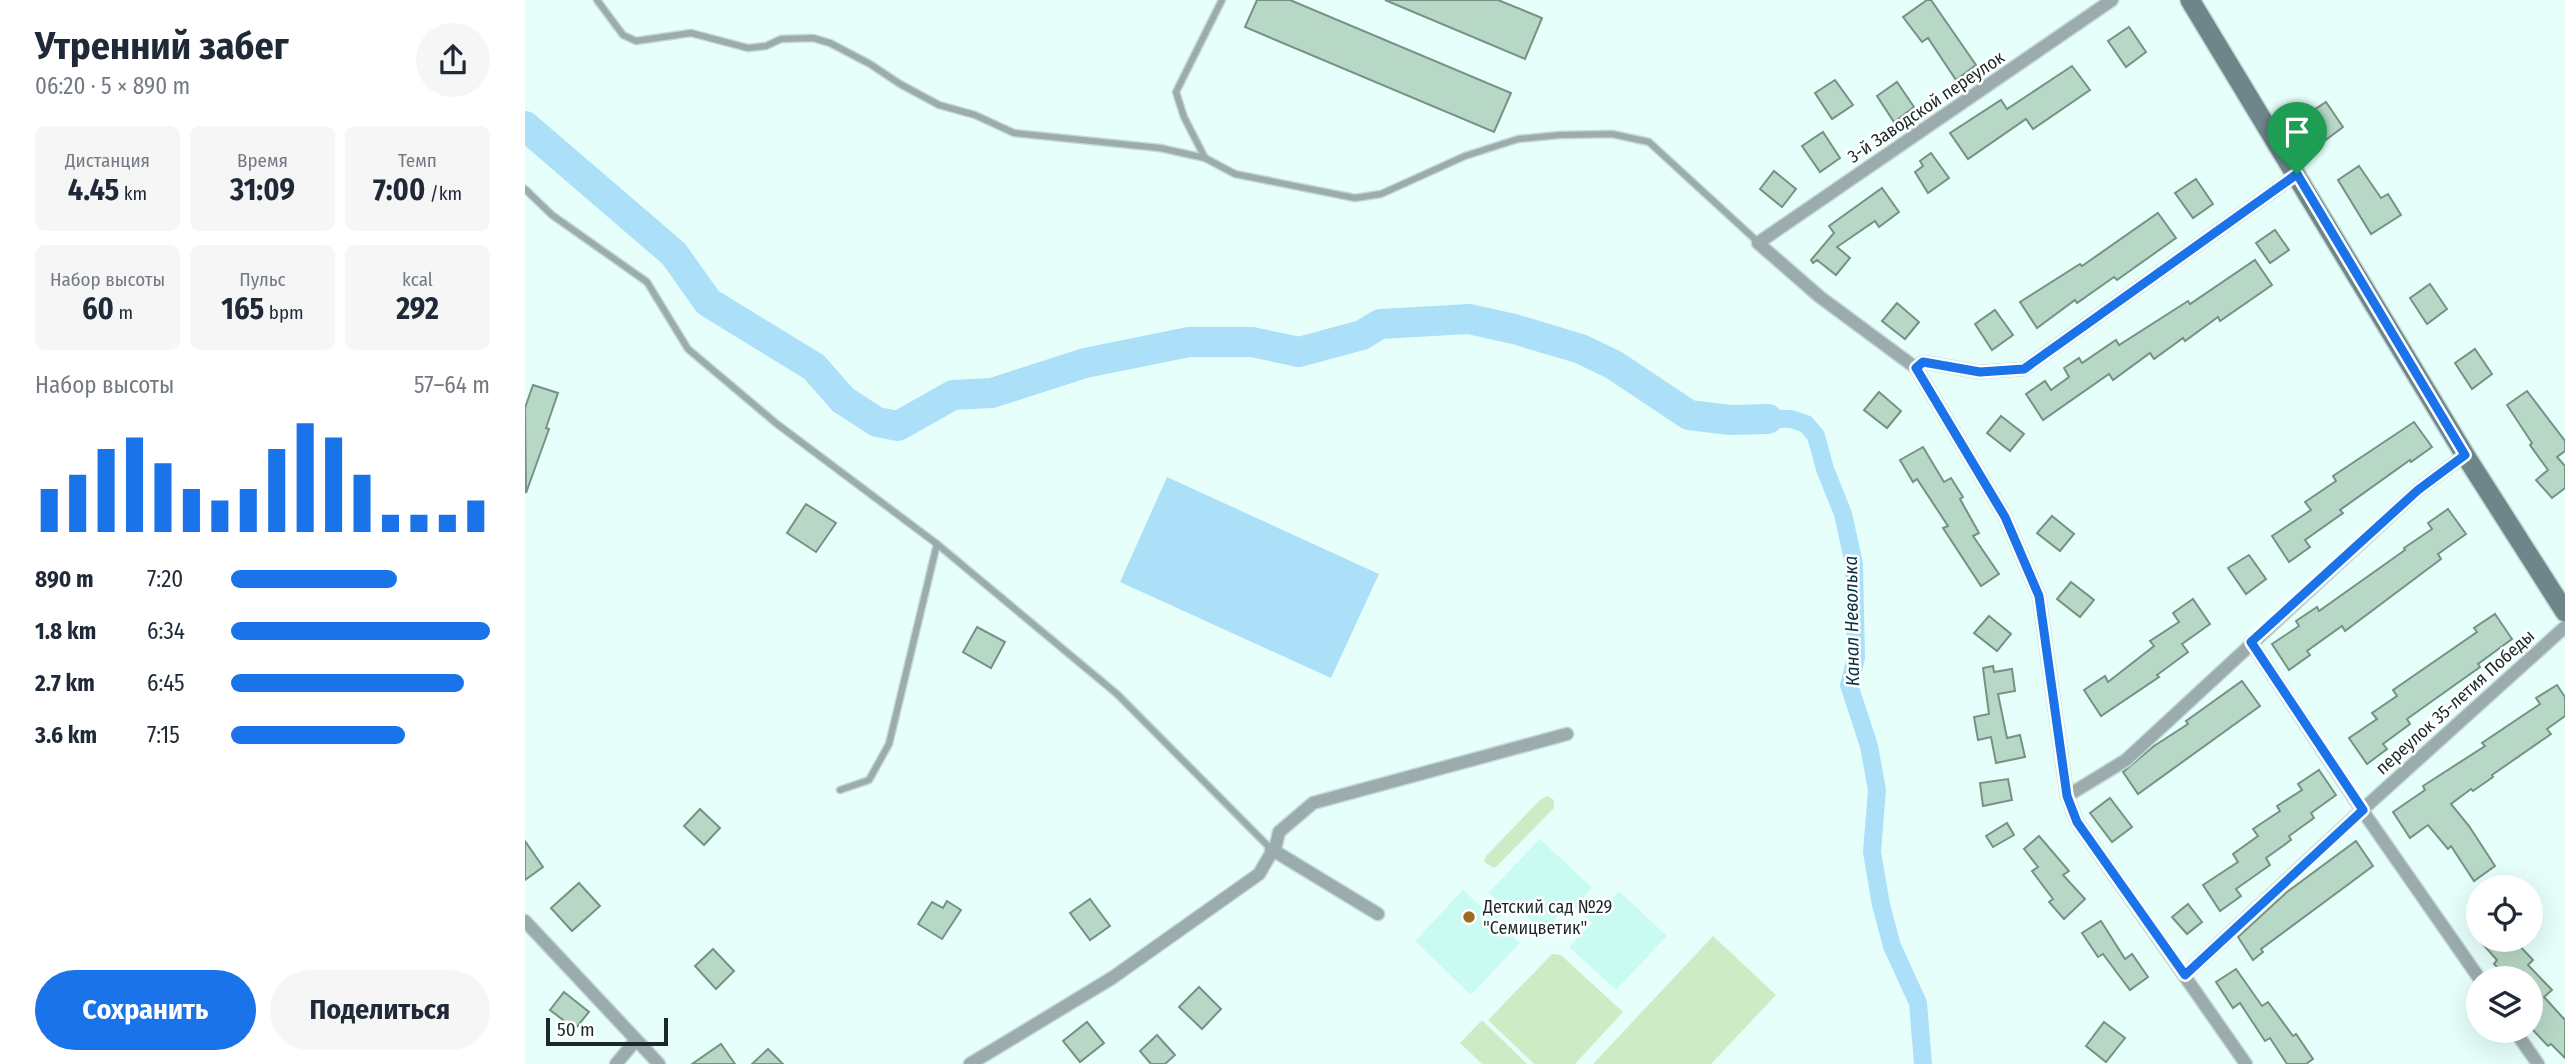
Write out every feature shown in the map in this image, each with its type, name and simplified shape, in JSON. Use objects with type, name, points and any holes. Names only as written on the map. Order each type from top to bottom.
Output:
[{"type":"main road","points":[[2190,0],[2465,455],[2565,612]]},
{"type":"street","name":"3-й Заводской переулок","points":[[1758,243],[2112,0]]},
{"type":"street","points":[[1916,368],[1923,362],[1980,372],[2024,369],[2297,174]]},
{"type":"street","points":[[1758,243],[1820,298],[1916,368],[2005,517],[2039,596],[2067,796],[2077,822],[2246,1064]]},
{"type":"street","points":[[2067,796],[2126,760],[2418,490],[2465,455]]},
{"type":"street","name":"переулок 35-летия Победы","points":[[2185,975],[2565,626]]},
{"type":"street","points":[[2251,642],[2471,966]]},
{"type":"street","points":[[970,1064],[1112,978],[1259,874],[1271,849],[1276,845],[1279,832],[1313,803],[1567,734]]},
{"type":"street","points":[[1271,849],[1378,914]]},
{"type":"street","points":[[525,921],[659,1064]]},
{"type":"street","points":[[616,1064],[636,1040]]},
{"type":"street","points":[[2523,1043],[2538,1064]]},
{"type":"lane","points":[[597,0],[624,35],[636,41],[691,33],[748,48],[767,46],[781,39],[813,38],[830,43],[870,64],[900,85],[939,105],[975,115],[1014,133],[1160,148],[1205,158],[1235,174],[1355,198],[1381,194],[1465,156],[1518,139],[1612,134],[1649,142],[1758,243]]},
{"type":"lane","points":[[1205,158],[1184,117],[1176,92],[1222,0]]},
{"type":"lane","points":[[525,189],[552,215],[647,282],[688,349],[777,424],[937,544],[1117,694],[1271,849]]},
{"type":"lane","points":[[840,790],[869,780],[890,744],[937,544]]},
{"type":"shaded area","points":[[1547,796],[1554,800],[1554,808],[1497,866],[1494,868],[1484,862],[1486,856]]},
{"type":"shaded area","name":"Детский сад №29 \"Семицветик\"","points":[[1540,839],[1592,888],[1584,897],[1599,911],[1619,891],[1667,936],[1616,990],[1569,947],[1592,923],[1571,903],[1543,932],[1513,903],[1496,921],[1520,943],[1471,995],[1415,941],[1463,890],[1487,912],[1498,901],[1488,893]]},
{"type":"shaded area","points":[[1713,936],[1776,995],[1711,1064],[1593,1064]]},
{"type":"shaded area","points":[[1552,954],[1561,955],[1623,1012],[1575,1064],[1534,1064],[1488,1020]]},
{"type":"shaded area","points":[[1482,1020],[1527,1064],[1482,1064],[1460,1043]]},
{"type":"water","points":[[1167,477],[1379,574],[1331,678],[1120,582]]},
{"type":"building","points":[[1257,0],[1290,0],[1511,93],[1494,132],[1245,27]]},
{"type":"building","points":[[1385,0],[1498,0],[1542,18],[1525,59]]},
{"type":"building","points":[[1931,0],[1976,65],[1956,80],[1928,38],[1922,42],[1903,17]]},
{"type":"building","points":[[2129,27],[2146,52],[2126,67],[2108,41]]},
{"type":"building","points":[[2072,66],[2090,90],[2033,129],[2026,119],[1968,159],[1950,133],[2001,100],[2007,109]]},
{"type":"building","points":[[1835,80],[1853,105],[1832,119],[1815,93]]},
{"type":"building","points":[[1897,82],[1914,107],[1894,122],[1877,96]]},
{"type":"building","points":[[2326,102],[2343,127],[2323,142],[2305,116]]},
{"type":"building","points":[[1823,132],[1840,158],[1820,172],[1802,146]]},
{"type":"building","points":[[1931,153],[1949,178],[1928,193],[1915,172],[1923,166],[1920,161]]},
{"type":"building","points":[[2359,166],[2381,198],[2388,194],[2401,215],[2371,234],[2338,180]]},
{"type":"building","points":[[1774,171],[1796,189],[1782,207],[1760,189]]},
{"type":"building","points":[[2196,179],[2213,204],[2193,218],[2175,193]]},
{"type":"building","points":[[1882,188],[1899,212],[1879,227],[1875,221],[1837,247],[1850,258],[1836,275],[1817,260],[1813,263],[1811,260],[1834,233],[1829,226]]},
{"type":"building","points":[[2158,213],[2176,238],[2117,280],[2114,277],[2077,303],[2075,300],[2037,328],[2020,302],[2080,264],[2082,266]]},
{"type":"building","points":[[2275,230],[2289,250],[2270,263],[2256,243]]},
{"type":"building","points":[[2255,260],[2272,285],[2220,321],[2218,317],[2154,359],[2150,353],[2113,380],[2109,374],[2043,420],[2026,394],[2045,381],[2051,390],[2069,377],[2064,368],[2079,358],[2082,363],[2116,340],[2119,345],[2188,301],[2190,304]]},
{"type":"building","points":[[2430,284],[2447,309],[2427,324],[2410,298]]},
{"type":"building","points":[[1897,303],[1919,322],[1905,339],[1882,321]]},
{"type":"building","points":[[1995,310],[2013,335],[1992,350],[1975,324]]},
{"type":"building","points":[[2475,349],[2492,374],[2472,389],[2455,363]]},
{"type":"building","points":[[533,385],[558,393],[546,428],[549,429],[526,493],[525,408]]},
{"type":"building","points":[[2527,391],[2565,441],[2565,451],[2557,457],[2565,466],[2565,488],[2552,498],[2536,480],[2548,470],[2507,405]]},
{"type":"building","points":[[1879,392],[1901,411],[1887,428],[1864,410]]},
{"type":"building","points":[[2001,416],[2024,434],[2010,451],[1987,433]]},
{"type":"building","points":[[2414,422],[2432,447],[2340,510],[2343,513],[2305,540],[2310,547],[2289,562],[2272,536],[2311,510],[2305,502],[2336,481],[2333,476]]},
{"type":"building","points":[[1923,447],[1944,482],[1951,478],[1963,497],[1960,499],[1979,533],[1973,536],[1999,574],[1981,586],[1943,528],[1948,526],[1917,479],[1913,482],[1900,460]]},
{"type":"building","points":[[806,504],[836,523],[816,552],[787,533]]},
{"type":"building","points":[[2448,509],[2466,534],[2438,554],[2441,559],[2345,631],[2342,626],[2307,651],[2310,655],[2289,670],[2272,644],[2299,626],[2296,621],[2317,607],[2319,611],[2405,550],[2404,548],[2432,529],[2428,523]]},
{"type":"building","points":[[2052,516],[2074,534],[2060,551],[2037,533]]},
{"type":"building","points":[[2249,555],[2266,579],[2246,594],[2228,568]]},
{"type":"building","points":[[2071,582],[2094,600],[2080,617],[2057,599]]},
{"type":"building","points":[[2193,599],[2210,624],[2182,644],[2188,652],[2157,675],[2159,677],[2101,716],[2084,690],[2105,676],[2108,682],[2154,646],[2150,641],[2179,622],[2173,613]]},
{"type":"building","points":[[2495,614],[2512,639],[2478,664],[2480,667],[2407,719],[2410,724],[2383,744],[2387,749],[2367,764],[2349,738],[2377,719],[2372,713],[2397,696],[2393,690],[2477,632],[2474,628]]},
{"type":"building","points":[[1989,616],[2011,634],[1997,651],[1974,633]]},
{"type":"building","points":[[977,627],[1005,642],[991,668],[963,652]]},
{"type":"building","points":[[1993,666],[1994,672],[2012,669],[2015,691],[1998,694],[2007,738],[2020,735],[2025,757],[1996,763],[1991,737],[1978,740],[1974,717],[1989,714],[1983,668]]},
{"type":"building","points":[[2242,681],[2260,706],[2138,794],[2123,772],[2154,746],[2188,724],[2186,721]]},
{"type":"building","points":[[2557,685],[2565,697],[2565,716],[2547,729],[2551,734],[2451,804],[2495,866],[2482,875],[2470,875],[2451,846],[2448,849],[2428,825],[2410,838],[2393,812],[2425,790],[2423,786],[2485,746],[2482,743],[2540,704],[2536,698]]},
{"type":"building","points":[[2319,770],[2336,795],[2311,813],[2314,818],[2289,836],[2291,840],[2266,858],[2270,865],[2236,889],[2241,896],[2220,911],[2203,885],[2238,862],[2233,854],[2258,836],[2253,829],[2280,811],[2277,806],[2302,790],[2298,784]]},
{"type":"building","points":[[2008,779],[2012,800],[1983,806],[1980,783]]},
{"type":"building","points":[[2110,798],[2132,827],[2112,842],[2090,813]]},
{"type":"building","points":[[700,809],[720,828],[704,845],[684,826]]},
{"type":"building","points":[[2007,823],[2014,835],[1993,847],[1986,836]]},
{"type":"building","points":[[2039,836],[2069,871],[2063,875],[2085,899],[2064,919],[2049,902],[2053,899],[2032,871],[2038,867],[2024,849]]},
{"type":"building","points":[[525,841],[543,867],[525,880]]},
{"type":"building","points":[[2356,841],[2373,866],[2261,949],[2263,952],[2253,960],[2238,937],[2287,892]]},
{"type":"building","points":[[579,883],[600,906],[572,931],[551,908]]},
{"type":"building","points":[[1090,899],[1110,926],[1090,940],[1070,913]]},
{"type":"building","points":[[947,901],[961,910],[942,939],[918,924],[932,902],[943,908]]},
{"type":"building","points":[[2188,904],[2202,922],[2187,934],[2172,917]]},
{"type":"building","points":[[2101,921],[2125,959],[2132,954],[2148,977],[2130,990],[2103,954],[2098,957],[2082,933]]},
{"type":"building","points":[[713,949],[734,971],[716,989],[695,966]]},
{"type":"building","points":[[2490,952],[2525,952],[2533,960],[2529,966],[2496,966],[2494,964],[2497,960]]},
{"type":"building","points":[[2236,969],[2262,1006],[2268,1002],[2293,1036],[2296,1034],[2313,1059],[2306,1064],[2287,1064],[2270,1038],[2265,1041],[2240,1003],[2233,1008],[2216,982]]},
{"type":"building","points":[[2543,981],[2552,990],[2544,997],[2565,1020],[2565,1058],[2551,1044],[2548,1046],[2543,1041]]},
{"type":"building","points":[[1199,987],[1221,1009],[1202,1029],[1179,1007]]},
{"type":"building","points":[[564,992],[589,1012],[575,1029],[550,1010]]},
{"type":"building","points":[[1087,1022],[1104,1043],[1080,1062],[1063,1041]]},
{"type":"building","points":[[2104,1022],[2125,1038],[2106,1062],[2086,1046]]},
{"type":"building","points":[[1157,1035],[1175,1055],[1165,1064],[1151,1064],[1140,1051]]},
{"type":"building","points":[[721,1044],[735,1064],[692,1064]]},
{"type":"building","points":[[768,1049],[783,1064],[752,1064]]},
{"type":"waterway","points":[[525,126],[674,254],[708,302],[814,367],[843,400],[877,422],[898,426],[953,395],[992,393],[1085,363],[1189,342],[1252,342],[1299,352],[1362,335],[1380,324],[1469,319],[1581,349],[1614,365],[1689,415],[1730,420],[1768,419]]},
{"type":"waterway","name":"Канал Неволька","points":[[1768,419],[1791,419],[1806,424],[1816,436],[1825,469],[1843,514],[1854,564],[1856,658],[1849,685],[1869,746],[1877,790],[1872,852],[1881,905],[1892,946],[1918,1003],[1923,1064]]},
{"type":"place","name":"Детский сад №29 \"Семицветик\"","points":[[1469,917]]},
{"type":"route","points":[[2297,174],[2465,455],[2418,490],[2251,642],[2363,810],[2185,975],[2077,822],[2067,796],[2039,596],[2005,517],[1916,368],[1923,362],[1980,372],[2024,369],[2297,174]]}]
